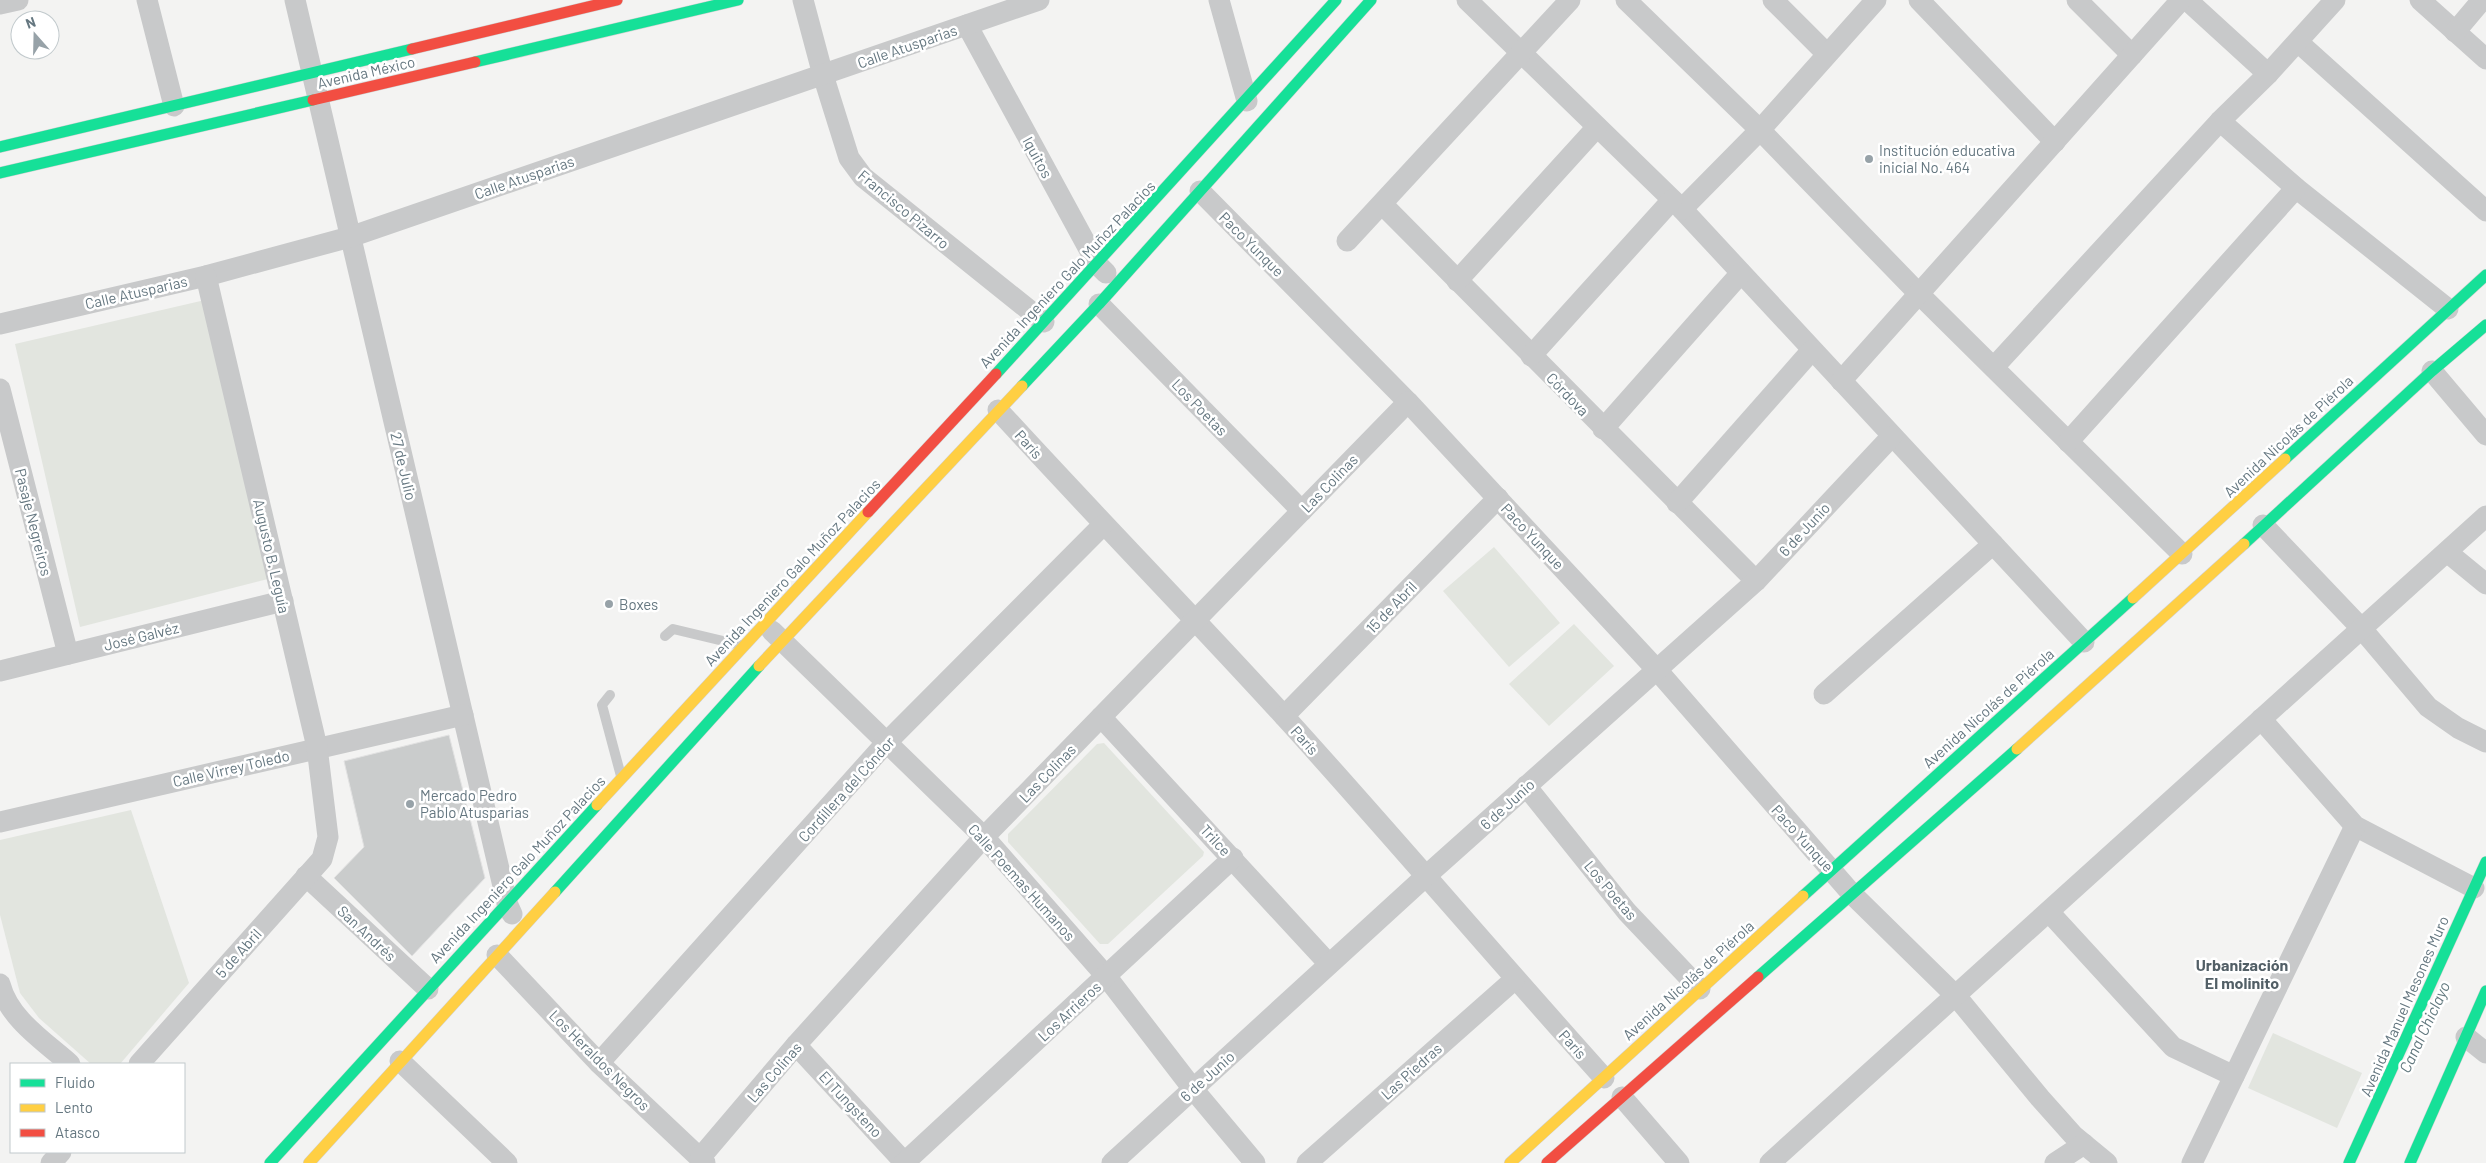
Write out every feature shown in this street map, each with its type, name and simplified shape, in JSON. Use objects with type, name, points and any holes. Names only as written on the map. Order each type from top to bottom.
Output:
[{"type":"street","points":[[0,4],[18,0]]},
{"type":"street","points":[[147,0],[174,106]]},
{"type":"street","name":"27 de Julio","points":[[295,0],[506,903],[520,930]]},
{"type":"street","name":"Avenida México","points":[[0,147],[617,0]]},
{"type":"street","name":"Avenida México","points":[[0,173],[738,0]]},
{"type":"street","name":"Francisco Pizarro","points":[[803,0],[823,75],[849,158],[863,177],[1044,322]]},
{"type":"street","name":"Calle Atusparias","points":[[0,324],[206,276],[350,237],[1039,0]]},
{"type":"street","points":[[1219,0],[1247,100]]},
{"type":"street","name":"Avenida Ingeniero Galo Muñoz Palacios","points":[[270,1163],[621,778],[1044,322],[1336,0]]},
{"type":"street","points":[[310,1163],[400,1061],[782,640],[1099,304],[1372,0]]},
{"type":"street","points":[[1467,0],[1677,205],[2084,642]]},
{"type":"street","points":[[1347,241],[1570,0]]},
{"type":"street","points":[[1626,0],[1760,130],[1920,295],[2182,554]]},
{"type":"street","points":[[1773,0],[1828,54]]},
{"type":"street","points":[[1531,356],[1677,205],[1760,130],[1876,0]]},
{"type":"street","points":[[1919,0],[2055,142]]},
{"type":"street","points":[[2077,0],[2132,55]]},
{"type":"street","points":[[1842,381],[2181,0]]},
{"type":"street","points":[[2187,0],[2268,74]]},
{"type":"street","points":[[1994,367],[2220,121],[2268,74],[2335,0]]},
{"type":"street","points":[[2420,0],[2486,59]]},
{"type":"street","points":[[2456,32],[2482,0]]},
{"type":"street","name":"Iquitos","points":[[967,25],[1097,264],[1116,284]]},
{"type":"street","points":[[2298,42],[2486,211]]},
{"type":"street","points":[[2220,121],[2296,188],[2448,309]]},
{"type":"street","points":[[1457,281],[1598,127]]},
{"type":"street","points":[[2068,442],[2296,188]]},
{"type":"street","name":"Paco Yunque","points":[[1200,191],[1408,402],[1498,498],[1657,670],[1841,882],[1956,996],[2040,1098],[2084,1144],[2107,1163]]},
{"type":"street","name":"Córdova","points":[[1382,204],[1603,429],[1756,581]]},
{"type":"street","points":[[1603,429],[1741,273]]},
{"type":"street","name":"Avenida Nicolás de Piérola","points":[[1547,1163],[1622,1097],[2084,642],[2486,274]]},
{"type":"street","name":"Augusto B. Leguía","points":[[206,276],[317,747],[328,837]]},
{"type":"street","name":"Los Poetas","points":[[1099,304],[1302,511]]},
{"type":"street","name":"Avenida Nicolás de Piérola","points":[[1510,1163],[1700,989],[1841,882],[2127,652],[2432,371],[2486,325]]},
{"type":"street","points":[[1677,503],[1812,350]]},
{"type":"street","points":[[2432,371],[2486,435]]},
{"type":"street","name":"Pasaje Negreiros","points":[[0,389],[68,654]]},
{"type":"street","name":"Las Colinas","points":[[702,1160],[796,1046],[984,837],[1408,402]]},
{"type":"street","name":"París","points":[[998,410],[1103,525],[1196,620],[1284,716],[1604,1078]]},
{"type":"street","name":"6 de Junio","points":[[1112,1163],[1426,876],[1756,581],[1892,436]]},
{"type":"street","name":"15 de Abril","points":[[1284,716],[1498,498]]},
{"type":"street","points":[[1770,1163],[2486,516]]},
{"type":"street","name":"Cordillera del Cóndor","points":[[598,1062],[886,743],[1103,525]]},
{"type":"street","points":[[2263,525],[2362,630],[2428,707],[2458,728],[2486,742]]},
{"type":"street","points":[[1824,694],[1993,544]]},
{"type":"street","points":[[2447,552],[2486,584]]},
{"type":"street","name":"José Galvéz","points":[[0,671],[283,601]]},
{"type":"street","name":"Calle Poemas Humanos","points":[[765,623],[984,837],[1106,976],[1193,1089],[1255,1163]]},
{"type":"street","name":"Calle Virrey Toledo","points":[[0,822],[463,714]]},
{"type":"street","name":"Trilce","points":[[1101,717],[1329,964]]},
{"type":"street","points":[[2261,719],[2355,826],[2474,888]]},
{"type":"street","name":"Los Poetas","points":[[1526,786],[1627,912],[1700,989]]},
{"type":"street","points":[[2192,1163],[2355,826]]},
{"type":"street","name":"5 de Abril","points":[[140,1063],[322,859],[328,837]]},
{"type":"street","name":"Los Arrieros","points":[[904,1163],[1233,858]]},
{"type":"street","name":"Avenida Manuel Mesones Muro","points":[[2350,1163],[2486,862]]},
{"type":"street","name":"San Andrés","points":[[306,876],[428,989]]},
{"type":"street","points":[[2049,912],[2173,1047],[2234,1076]]},
{"type":"street","name":"Los Heraldos Negros","points":[[497,955],[598,1062],[702,1160]]},
{"type":"street","name":"Las Piedras","points":[[1307,1163],[1515,979]]},
{"type":"street","points":[[0,984],[2,993],[16,1016],[69,1063]]},
{"type":"street","points":[[2410,1163],[2486,991]]},
{"type":"street","points":[[2466,1037],[2486,1053]]},
{"type":"street","name":"El Tungsteno","points":[[796,1046],[904,1163]]},
{"type":"street","points":[[400,1061],[507,1163]]},
{"type":"street","points":[[1622,1097],[1679,1163]]},
{"type":"street","points":[[2055,1163],[2084,1144]]},
{"type":"street","points":[[51,1163],[60,1153]]},
{"type":"lane","points":[[665,636],[672,629],[744,646]]},
{"type":"lane","points":[[610,695],[602,705],[621,778]]},
{"type":"shaded area","points":[[205,300],[268,579],[80,627],[15,344]]},
{"type":"shaded area","points":[[1494,547],[1560,623],[1509,667],[1443,591]]},
{"type":"shaded area","points":[[1574,624],[1614,666],[1549,726],[1509,684]]},
{"type":"shaded area","points":[[1104,743],[1204,852],[1203,856],[1108,944],[1100,944],[1008,842],[1008,834],[1097,744]]},
{"type":"shaded area","points":[[131,810],[189,983],[121,1063],[90,1063],[39,1018],[20,993],[0,915],[0,840]]},
{"type":"shaded area","points":[[2273,1033],[2362,1073],[2337,1128],[2248,1088]]},
{"type":"building","name":"Mercado Pedro Pablo Atusparias","points":[[449,735],[485,878],[412,956],[334,878],[364,847],[344,761]]},
{"type":"traffic: fast","points":[[475,62],[738,0]]},
{"type":"traffic: fast","points":[[996,374],[1336,0]]},
{"type":"traffic: fast","points":[[1022,386],[1099,304],[1371,0]]},
{"type":"traffic: fast","points":[[0,147],[412,49]]},
{"type":"traffic: fast","points":[[0,173],[313,100]]},
{"type":"traffic: fast","points":[[2285,459],[2486,275]]},
{"type":"traffic: fast","points":[[2244,544],[2432,371],[2486,325]]},
{"type":"traffic: fast","points":[[1803,896],[2133,598]]},
{"type":"traffic: fast","points":[[555,892],[759,666]]},
{"type":"traffic: fast","points":[[1758,977],[2017,749]]},
{"type":"traffic: fast","points":[[270,1163],[597,805]]},
{"type":"traffic: fast","points":[[2349,1163],[2486,862]]},
{"type":"traffic: fast","points":[[2410,1163],[2486,991]]},
{"type":"traffic: slow","points":[[759,666],[1022,386]]},
{"type":"traffic: slow","points":[[2133,598],[2285,459]]},
{"type":"traffic: slow","points":[[597,805],[868,512]]},
{"type":"traffic: slow","points":[[2017,749],[2244,544]]},
{"type":"traffic: slow","points":[[309,1163],[555,892]]},
{"type":"traffic: slow","points":[[1510,1163],[1803,896]]},
{"type":"traffic: jam","points":[[412,49],[617,0]]},
{"type":"traffic: jam","points":[[313,100],[475,62]]},
{"type":"traffic: jam","points":[[868,512],[996,374]]},
{"type":"traffic: jam","points":[[1547,1163],[1758,977]]},
{"type":"place","name":"Institución educativa inicial No. 464","points":[[1869,159]]},
{"type":"place","name":"Boxes","points":[[609,604]]},
{"type":"place","name":"Mercado Pedro Pablo Atusparias","points":[[410,804]]},
{"type":"district","name":"Urbanización El molinito","points":[[2242,973]]},
{"type":"water label","name":"Canal Chiclayo","points":[[2424,1027]]}]
